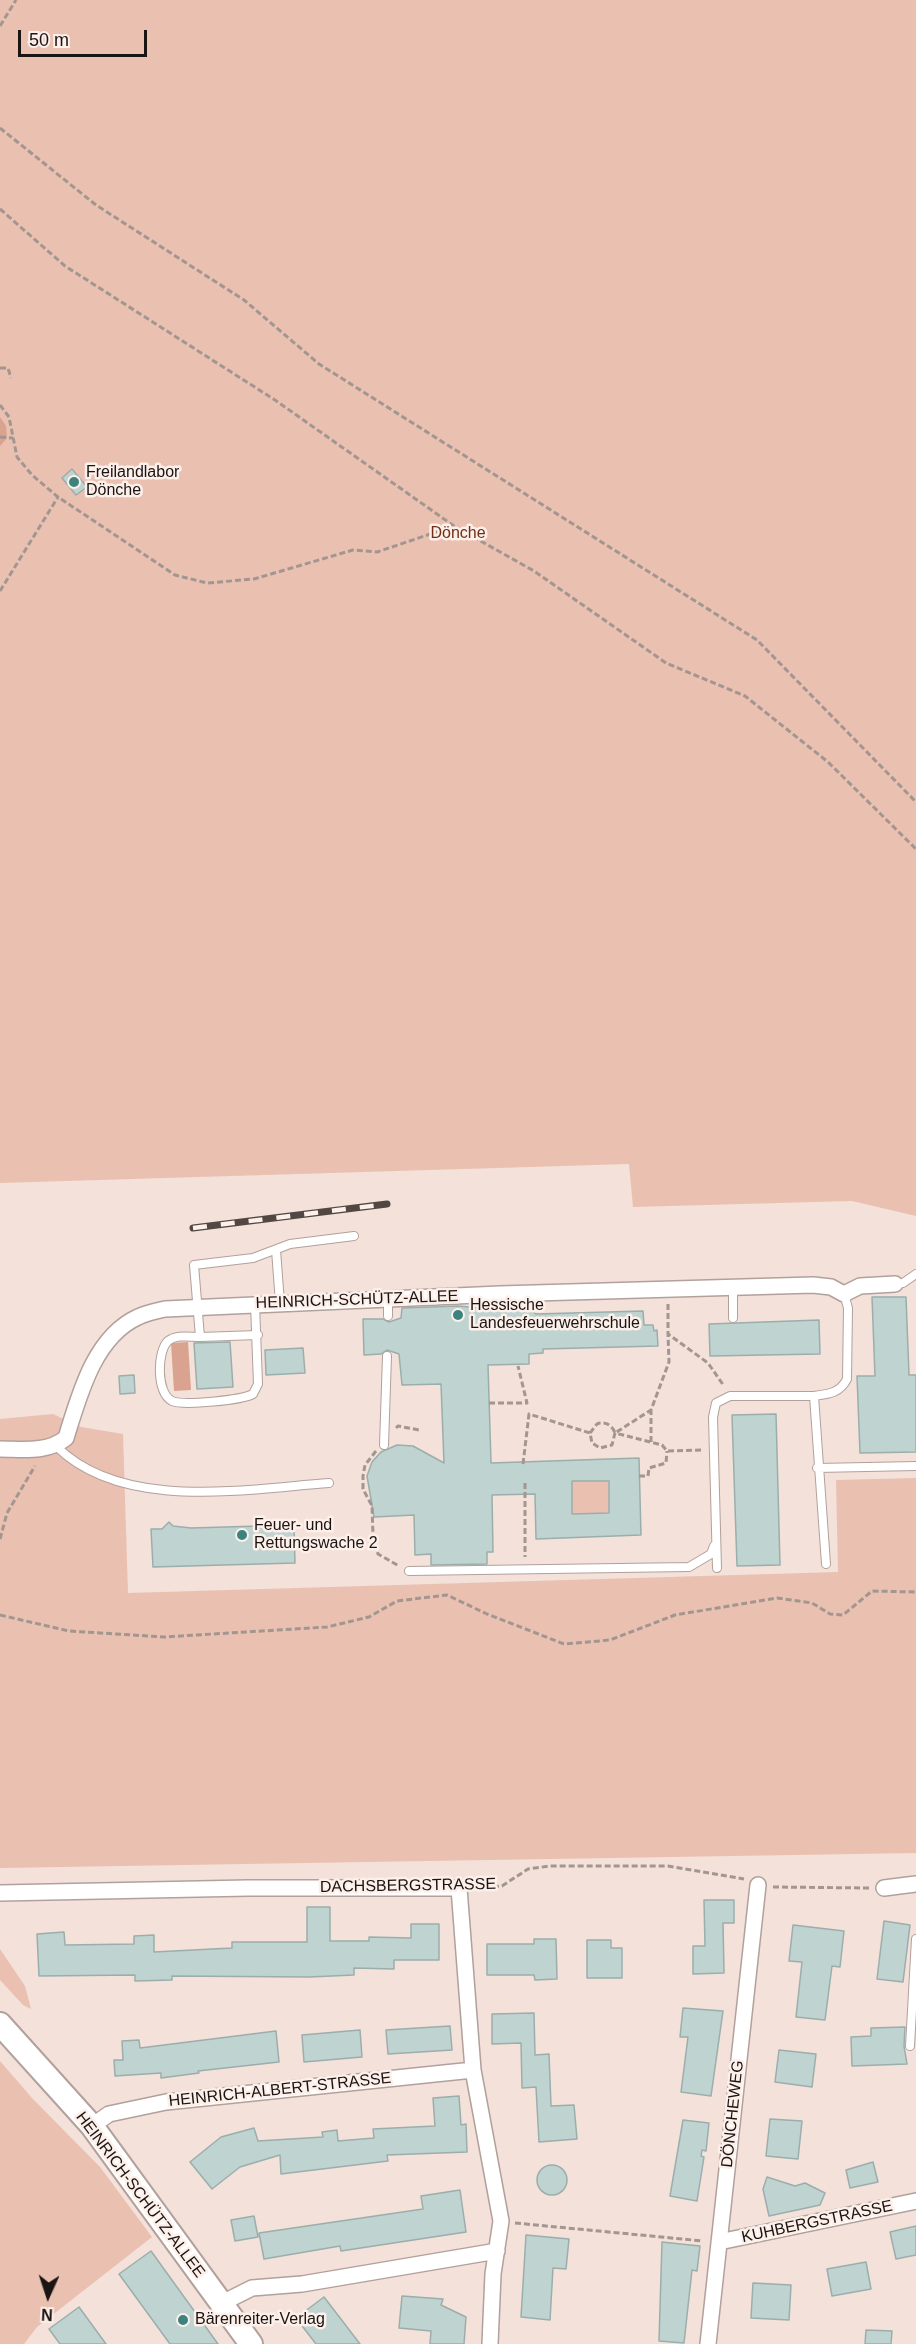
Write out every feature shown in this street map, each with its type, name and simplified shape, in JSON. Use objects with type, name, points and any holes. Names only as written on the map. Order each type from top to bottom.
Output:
[{"type":"main road","name":"HEINRICH-SCHÜTZ-ALLEE","points":[[0,2024],[92,2127],[250,2344]]},
{"type":"street","points":[[844,1294],[860,1286],[895,1284]]},
{"type":"street","name":"HEINRICH-SCHÜTZ-ALLEE","points":[[51,1447],[66,1438],[97,1356],[117,1332],[138,1317],[165,1309],[813,1285],[831,1287],[844,1294]]},
{"type":"street","points":[[0,1449],[51,1447]]},
{"type":"street","points":[[884,1888],[916,1884]]},
{"type":"street","name":"DÖNCHEWEG","points":[[708,2344],[758,1885]]},
{"type":"street","name":"DACHSBERGSTRASSE","points":[[0,1893],[248,1888],[459,1888]]},
{"type":"street","points":[[459,1888],[474,2070],[501,2222],[490,2344]]},
{"type":"street","name":"HEINRICH-ALBERT-STRASSE","points":[[92,2127],[109,2114],[166,2102],[474,2070]]},
{"type":"street","name":"KUHBERGSTRASSE","points":[[719,2242],[916,2201]]},
{"type":"street","points":[[220,2304],[252,2288],[302,2284],[497,2251]]},
{"type":"lane","points":[[200,1337],[194,1265],[254,1258],[290,1244],[354,1236]]},
{"type":"lane","points":[[276,1250],[280,1303]]},
{"type":"lane","points":[[895,1284],[903,1283],[916,1274]]},
{"type":"lane","points":[[733,1288],[733,1317]]},
{"type":"lane","points":[[717,1568],[713,1417],[716,1403],[730,1396],[814,1396],[842,1389],[847,1379],[848,1308],[844,1294]]},
{"type":"lane","points":[[388,1299],[388,1316]]},
{"type":"lane","points":[[255,1304],[258,1335],[258,1384],[254,1394],[243,1398],[172,1401],[166,1396],[162,1384],[163,1349],[168,1341],[177,1337],[258,1335]]},
{"type":"lane","points":[[384,1445],[387,1356]]},
{"type":"lane","points":[[814,1396],[825,1564]]},
{"type":"lane","points":[[51,1447],[92,1472],[125,1484],[200,1492],[329,1483]]},
{"type":"lane","points":[[817,1468],[916,1466]]},
{"type":"lane","points":[[409,1571],[689,1567],[711,1554],[716,1542]]},
{"type":"lane","points":[[910,2046],[916,1939]]},
{"type":"path","points":[[0,26],[16,0]]},
{"type":"path","points":[[0,128],[96,205],[244,300],[319,364],[757,640],[916,802]]},
{"type":"path","points":[[0,209],[65,266],[275,400],[454,526],[534,571],[666,663],[746,696],[828,762],[916,849]]},
{"type":"path","points":[[0,368],[8,368],[11,378]]},
{"type":"path","points":[[0,405],[9,417],[17,457],[32,475],[58,497],[175,575],[192,580],[207,583],[254,579],[353,550],[377,552],[454,526]]},
{"type":"path","points":[[0,437],[13,438]]},
{"type":"path","points":[[0,591],[58,497]]},
{"type":"path","points":[[651,1442],[651,1410],[669,1362],[667,1290]]},
{"type":"path","points":[[668,1334],[708,1363],[730,1396]]},
{"type":"path","points":[[518,1366],[529,1414],[523,1464]]},
{"type":"path","points":[[489,1403],[527,1403]]},
{"type":"path","points":[[639,1476],[648,1476],[649,1468],[666,1463],[667,1451],[662,1445],[615,1433],[611,1426],[600,1423],[592,1428],[590,1433],[592,1443],[600,1448],[612,1444],[615,1433],[651,1410]]},
{"type":"path","points":[[529,1414],[590,1433]]},
{"type":"path","points":[[409,1571],[378,1554],[373,1535],[372,1506],[363,1489],[365,1465],[398,1426],[419,1430]]},
{"type":"path","points":[[0,1539],[7,1513],[51,1447]]},
{"type":"path","points":[[667,1451],[714,1450]]},
{"type":"path","points":[[525,1484],[526,1569]]},
{"type":"path","points":[[0,1615],[69,1631],[164,1637],[327,1627],[369,1617],[397,1601],[447,1595],[487,1614],[564,1644],[610,1640],[675,1616],[743,1603],[777,1598],[812,1603],[830,1614],[843,1615],[872,1591],[916,1592]]},
{"type":"path","name":"DACHSBERGSTRASSE","points":[[459,1888],[502,1886],[528,1869],[550,1866],[668,1866],[777,1887],[884,1888]]},
{"type":"path","points":[[501,2222],[719,2242]]},
{"type":"green space","name":"Dönche","points":[[0,0],[916,0],[916,1216],[852,1201],[633,1207],[629,1164],[0,1183]]},
{"type":"green space","points":[[53,1414],[81,1427],[123,1434],[128,1593],[838,1572],[836,1480],[916,1478],[916,1853],[0,1868],[0,1419]]},
{"type":"green space","points":[[572,1481],[609,1481],[609,1513],[572,1514]]},
{"type":"green space","points":[[0,1949],[25,1986],[31,2009],[23,2005],[0,1980]]},
{"type":"green space","points":[[0,2061],[32,2098],[100,2167],[152,2237],[37,2327],[24,2344],[0,2344]]},
{"type":"shaded area","points":[[0,417],[6,426],[7,438],[0,446]]},
{"type":"shaded area","points":[[188,1342],[191,1390],[174,1391],[171,1343]]},
{"type":"building","name":"Freilandlabor Dönche","points":[[72,469],[87,487],[76,495],[62,478]]},
{"type":"building","points":[[872,1297],[906,1297],[909,1375],[916,1375],[916,1452],[860,1453],[857,1376],[875,1376]]},
{"type":"building","points":[[458,1306],[515,1311],[527,1308],[536,1314],[643,1311],[644,1325],[653,1325],[654,1331],[657,1330],[658,1346],[543,1349],[543,1353],[529,1354],[529,1364],[488,1365],[491,1463],[639,1458],[641,1535],[536,1539],[535,1494],[492,1495],[493,1552],[487,1552],[487,1564],[431,1565],[431,1554],[415,1555],[414,1515],[374,1517],[367,1476],[372,1462],[381,1452],[397,1445],[413,1446],[444,1463],[441,1384],[402,1385],[399,1354],[387,1350],[381,1354],[364,1355],[363,1319],[383,1319],[389,1322],[401,1318],[402,1308]],"holes":[[[572,1481],[609,1481],[609,1513],[572,1514]]]},
{"type":"building","points":[[819,1320],[820,1354],[710,1356],[709,1324]]},
{"type":"building","points":[[230,1342],[233,1387],[197,1389],[194,1343]]},
{"type":"building","points":[[303,1348],[305,1373],[266,1375],[265,1350]]},
{"type":"building","points":[[134,1375],[135,1393],[120,1394],[119,1376]]},
{"type":"building","points":[[776,1414],[780,1565],[737,1566],[732,1415]]},
{"type":"building","points":[[169,1522],[173,1526],[191,1528],[294,1525],[295,1563],[153,1567],[151,1529],[162,1529]]},
{"type":"building","points":[[704,1900],[734,1900],[734,1923],[723,1923],[724,1973],[693,1974],[693,1946],[705,1946]]},
{"type":"building","points":[[307,1907],[330,1907],[330,1941],[369,1941],[369,1937],[411,1938],[411,1924],[439,1924],[439,1960],[394,1960],[394,1969],[354,1968],[354,1975],[309,1977],[172,1976],[172,1980],[135,1981],[135,1975],[39,1976],[37,1934],[64,1932],[65,1945],[134,1944],[134,1936],[154,1935],[154,1952],[232,1948],[232,1942],[307,1942]]},
{"type":"building","points":[[884,1921],[910,1925],[903,1982],[877,1979]]},
{"type":"building","points":[[793,1925],[844,1931],[840,1967],[832,1966],[825,2020],[796,2017],[802,1962],[789,1961]]},
{"type":"building","points":[[534,1939],[556,1939],[557,1979],[535,1980],[534,1975],[487,1975],[487,1944],[534,1944]]},
{"type":"building","points":[[587,1940],[611,1940],[611,1948],[622,1948],[622,1978],[587,1978]]},
{"type":"building","points":[[683,2008],[723,2011],[711,2096],[681,2092],[688,2037],[680,2037]]},
{"type":"building","points":[[534,2013],[535,2055],[549,2054],[551,2106],[574,2105],[577,2139],[539,2142],[536,2087],[522,2088],[521,2043],[492,2044],[492,2014]]},
{"type":"building","points":[[450,2026],[452,2050],[388,2054],[386,2030]]},
{"type":"building","points":[[905,2027],[904,2046],[907,2064],[852,2066],[851,2037],[871,2036],[871,2028]]},
{"type":"building","points":[[360,2030],[362,2057],[304,2062],[302,2035]]},
{"type":"building","points":[[276,2031],[279,2062],[198,2071],[199,2073],[161,2078],[161,2073],[115,2076],[114,2060],[123,2060],[122,2041],[139,2040],[140,2048]]},
{"type":"building","points":[[779,2050],[816,2054],[812,2087],[775,2082]]},
{"type":"building","points":[[459,2096],[461,2125],[466,2124],[467,2152],[387,2155],[388,2161],[281,2174],[280,2155],[240,2167],[212,2189],[190,2162],[221,2137],[254,2128],[258,2141],[323,2137],[322,2132],[337,2130],[338,2141],[374,2138],[373,2129],[435,2126],[433,2098]]},
{"type":"building","points":[[770,2119],[802,2121],[798,2159],[766,2156]]},
{"type":"building","points":[[683,2120],[709,2123],[706,2151],[702,2150],[701,2156],[704,2157],[697,2201],[670,2196]]},
{"type":"building","points":[[873,2162],[878,2182],[850,2188],[846,2170]]},
{"type":"building","points":[[552,2165],[563,2169],[567,2180],[563,2191],[552,2195],[541,2191],[537,2180],[541,2169]]},
{"type":"building","points":[[767,2177],[795,2186],[805,2183],[825,2193],[820,2205],[769,2216],[763,2189]]},
{"type":"building","points":[[460,2190],[466,2232],[341,2251],[340,2246],[264,2259],[259,2233],[423,2209],[421,2196]]},
{"type":"building","points":[[254,2216],[258,2237],[235,2241],[231,2220]]},
{"type":"building","points":[[916,2226],[916,2255],[896,2259],[890,2232]]},
{"type":"building","points":[[526,2235],[569,2239],[566,2269],[553,2268],[550,2320],[521,2317]]},
{"type":"building","points":[[662,2242],[700,2246],[697,2271],[692,2270],[684,2343],[659,2341]]},
{"type":"building","points":[[151,2251],[218,2344],[170,2344],[119,2274]]},
{"type":"building","points":[[866,2262],[871,2289],[832,2296],[827,2269]]},
{"type":"building","points":[[753,2283],[791,2285],[789,2320],[751,2318]]},
{"type":"building","points":[[402,2296],[443,2299],[441,2305],[466,2317],[464,2344],[430,2344],[431,2331],[399,2328]]},
{"type":"building","points":[[324,2297],[360,2344],[316,2344],[296,2318]]},
{"type":"building","points":[[79,2307],[106,2344],[60,2344],[49,2329]]},
{"type":"building","points":[[866,2330],[892,2331],[891,2344],[865,2344]]},
{"type":"railway","points":[[193,1228],[387,1204]]},
{"type":"place","name":"Freilandlabor Dönche","points":[[74,482]]},
{"type":"place","name":"Hessische Landesfeuerwehrschule","points":[[458,1315]]},
{"type":"place","name":"Feuer- und Rettungswache 2","points":[[242,1535]]},
{"type":"place","name":"Bärenreiter-Verlag","points":[[183,2320]]}]
